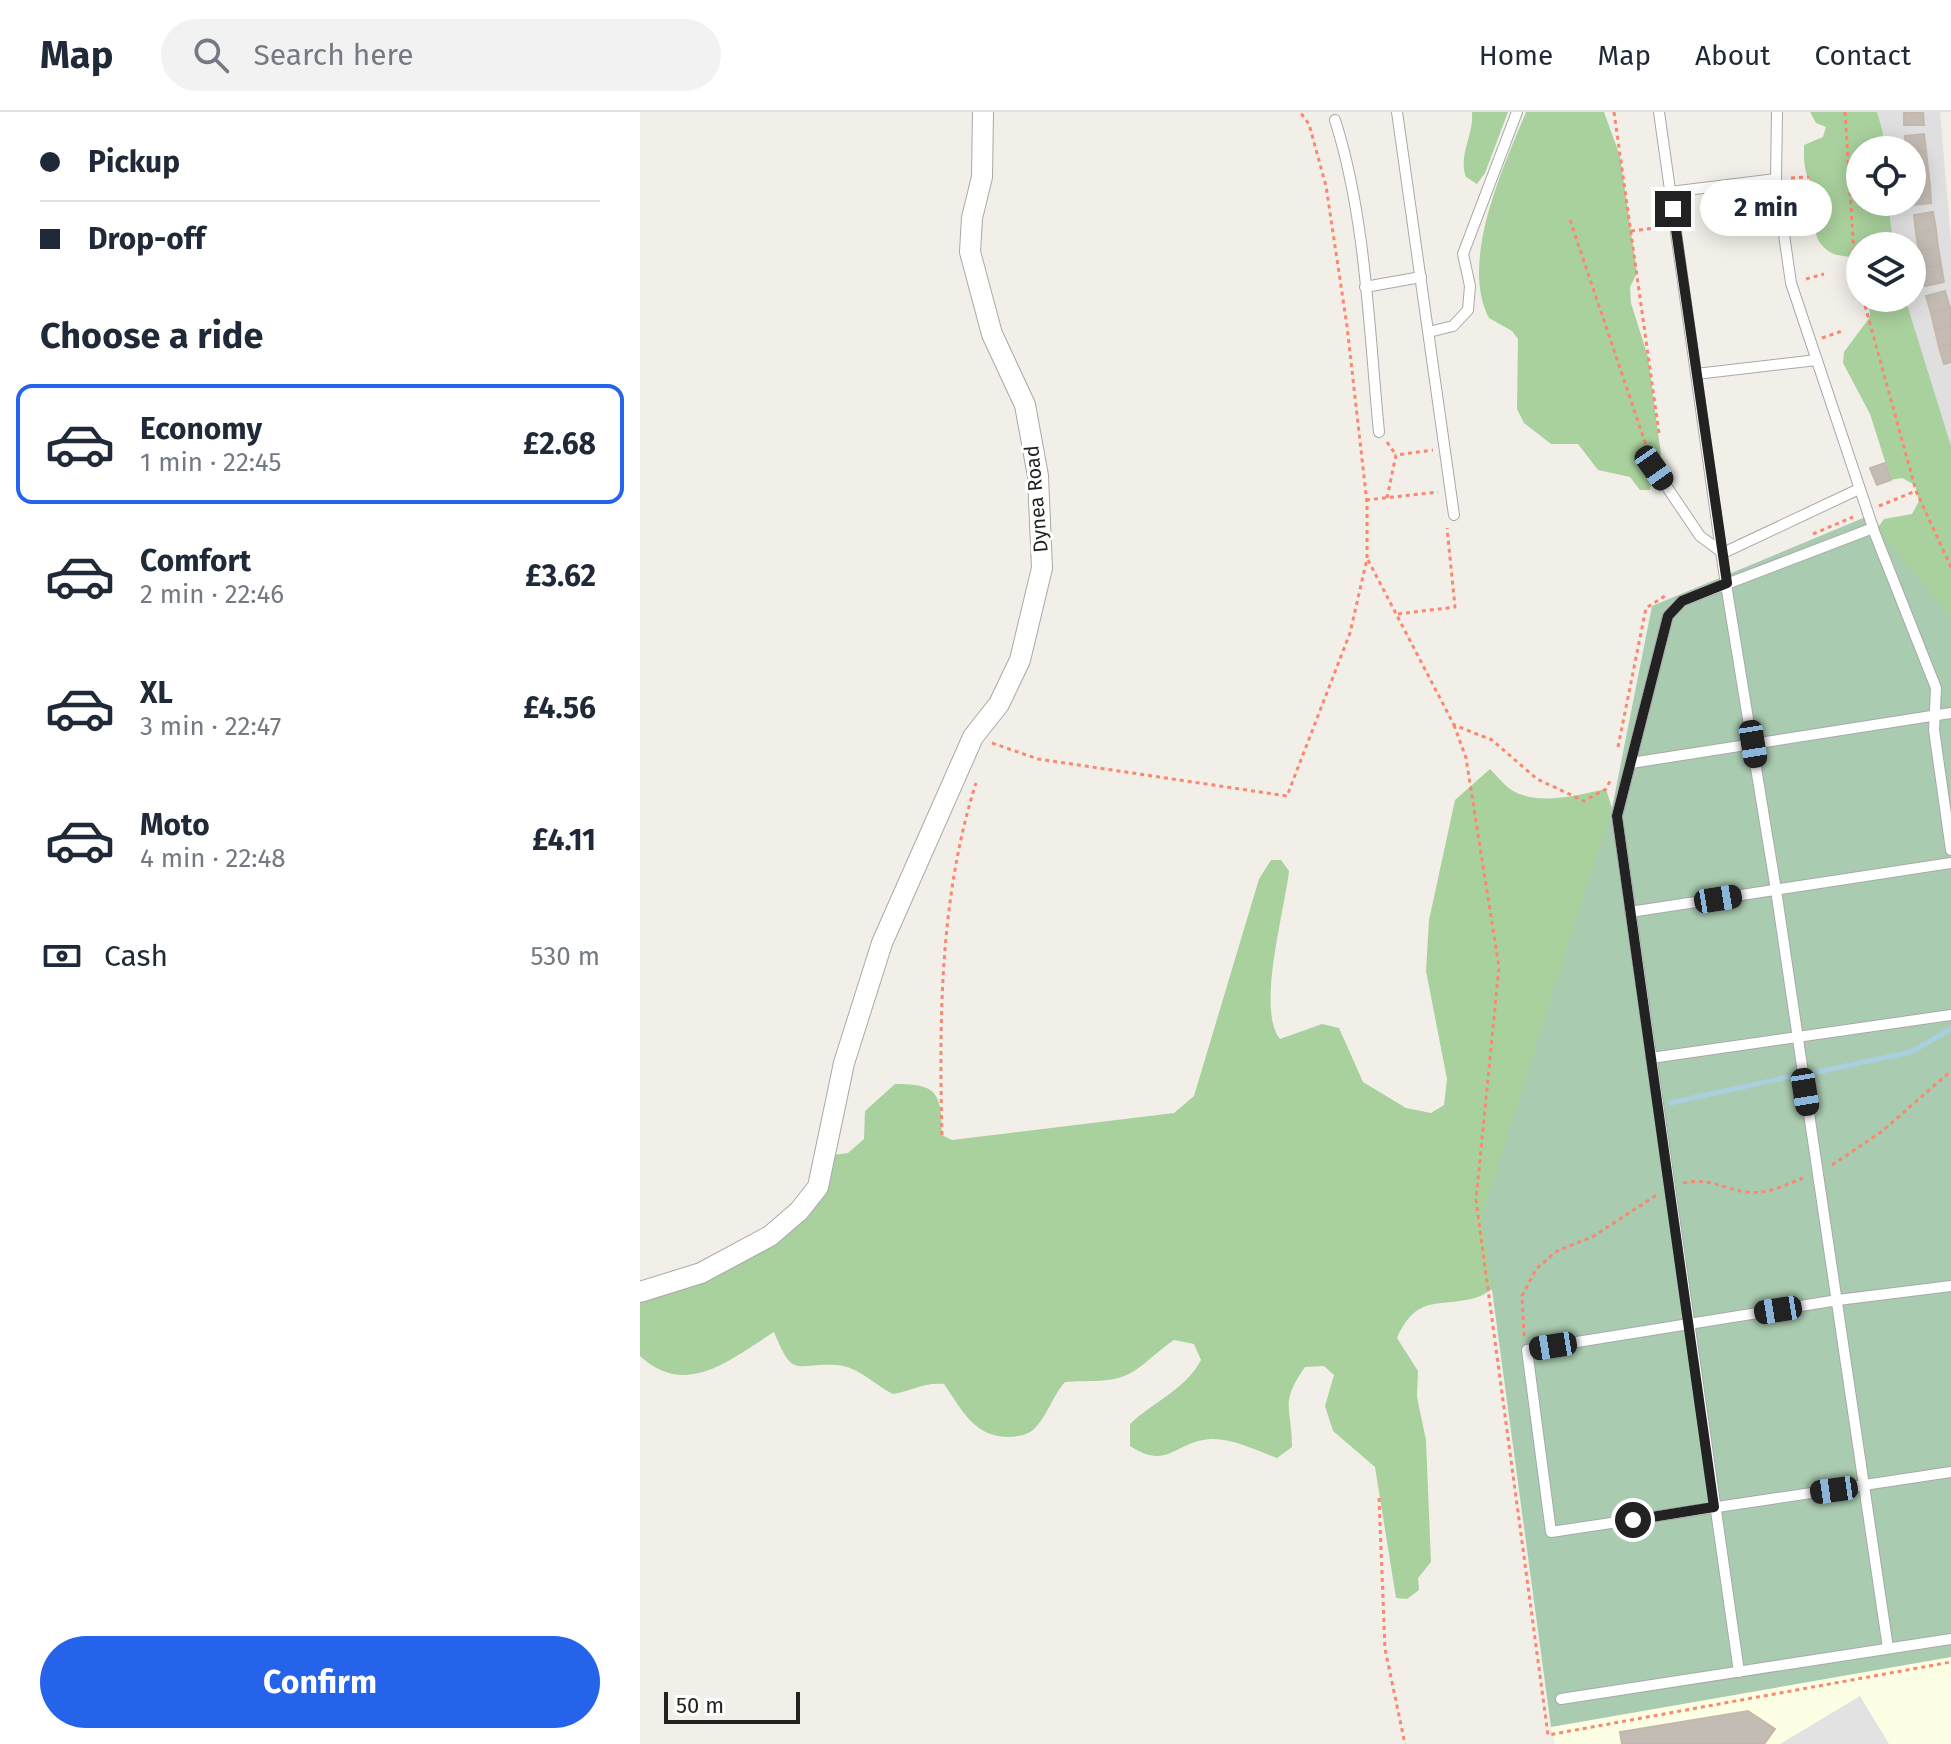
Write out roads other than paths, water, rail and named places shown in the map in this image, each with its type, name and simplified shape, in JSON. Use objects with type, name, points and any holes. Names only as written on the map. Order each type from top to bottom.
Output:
[{"type":"street","name":"Dynea Road","points":[[640,1292],[701,1273],[770,1236],[799,1211],[818,1187],[844,1063],[882,943],[1020,660],[1042,568],[1038,476],[1025,405],[992,334],[970,252],[972,218],[982,177],[983,112]]},
{"type":"lane","points":[[1397,112],[1454,515]]},
{"type":"lane","points":[[1429,332],[1453,326],[1468,310],[1470,286],[1463,254],[1517,112]]},
{"type":"lane","points":[[1659,112],[1888,1648]]},
{"type":"lane","points":[[1777,112],[1776,179],[1791,283],[1859,489],[1936,688],[1935,716],[1951,850]]},
{"type":"lane","points":[[1335,120],[1347,166],[1365,287],[1379,432]]},
{"type":"lane","points":[[1670,192],[1776,179]]},
{"type":"lane","points":[[1365,287],[1421,277]]},
{"type":"lane","points":[[1696,374],[1817,360]]},
{"type":"lane","points":[[1654,468],[1700,536],[1723,553]]},
{"type":"lane","points":[[1723,553],[1859,489]]},
{"type":"lane","points":[[1739,1672],[1617,816],[1668,616],[1682,601],[1873,528]]},
{"type":"lane","points":[[1631,763],[1951,713]]},
{"type":"lane","points":[[1630,912],[1951,863]]},
{"type":"lane","points":[[1651,1058],[1951,1015]]},
{"type":"lane","points":[[1951,1286],[1838,1300],[1527,1350],[1551,1532],[1951,1472]]},
{"type":"lane","points":[[1561,1699],[1951,1639]]},
{"type":"waterway","points":[[1808,1074],[1911,1052],[1951,1029]]},
{"type":"waterway","points":[[1670,1103],[1797,1075]]}]
